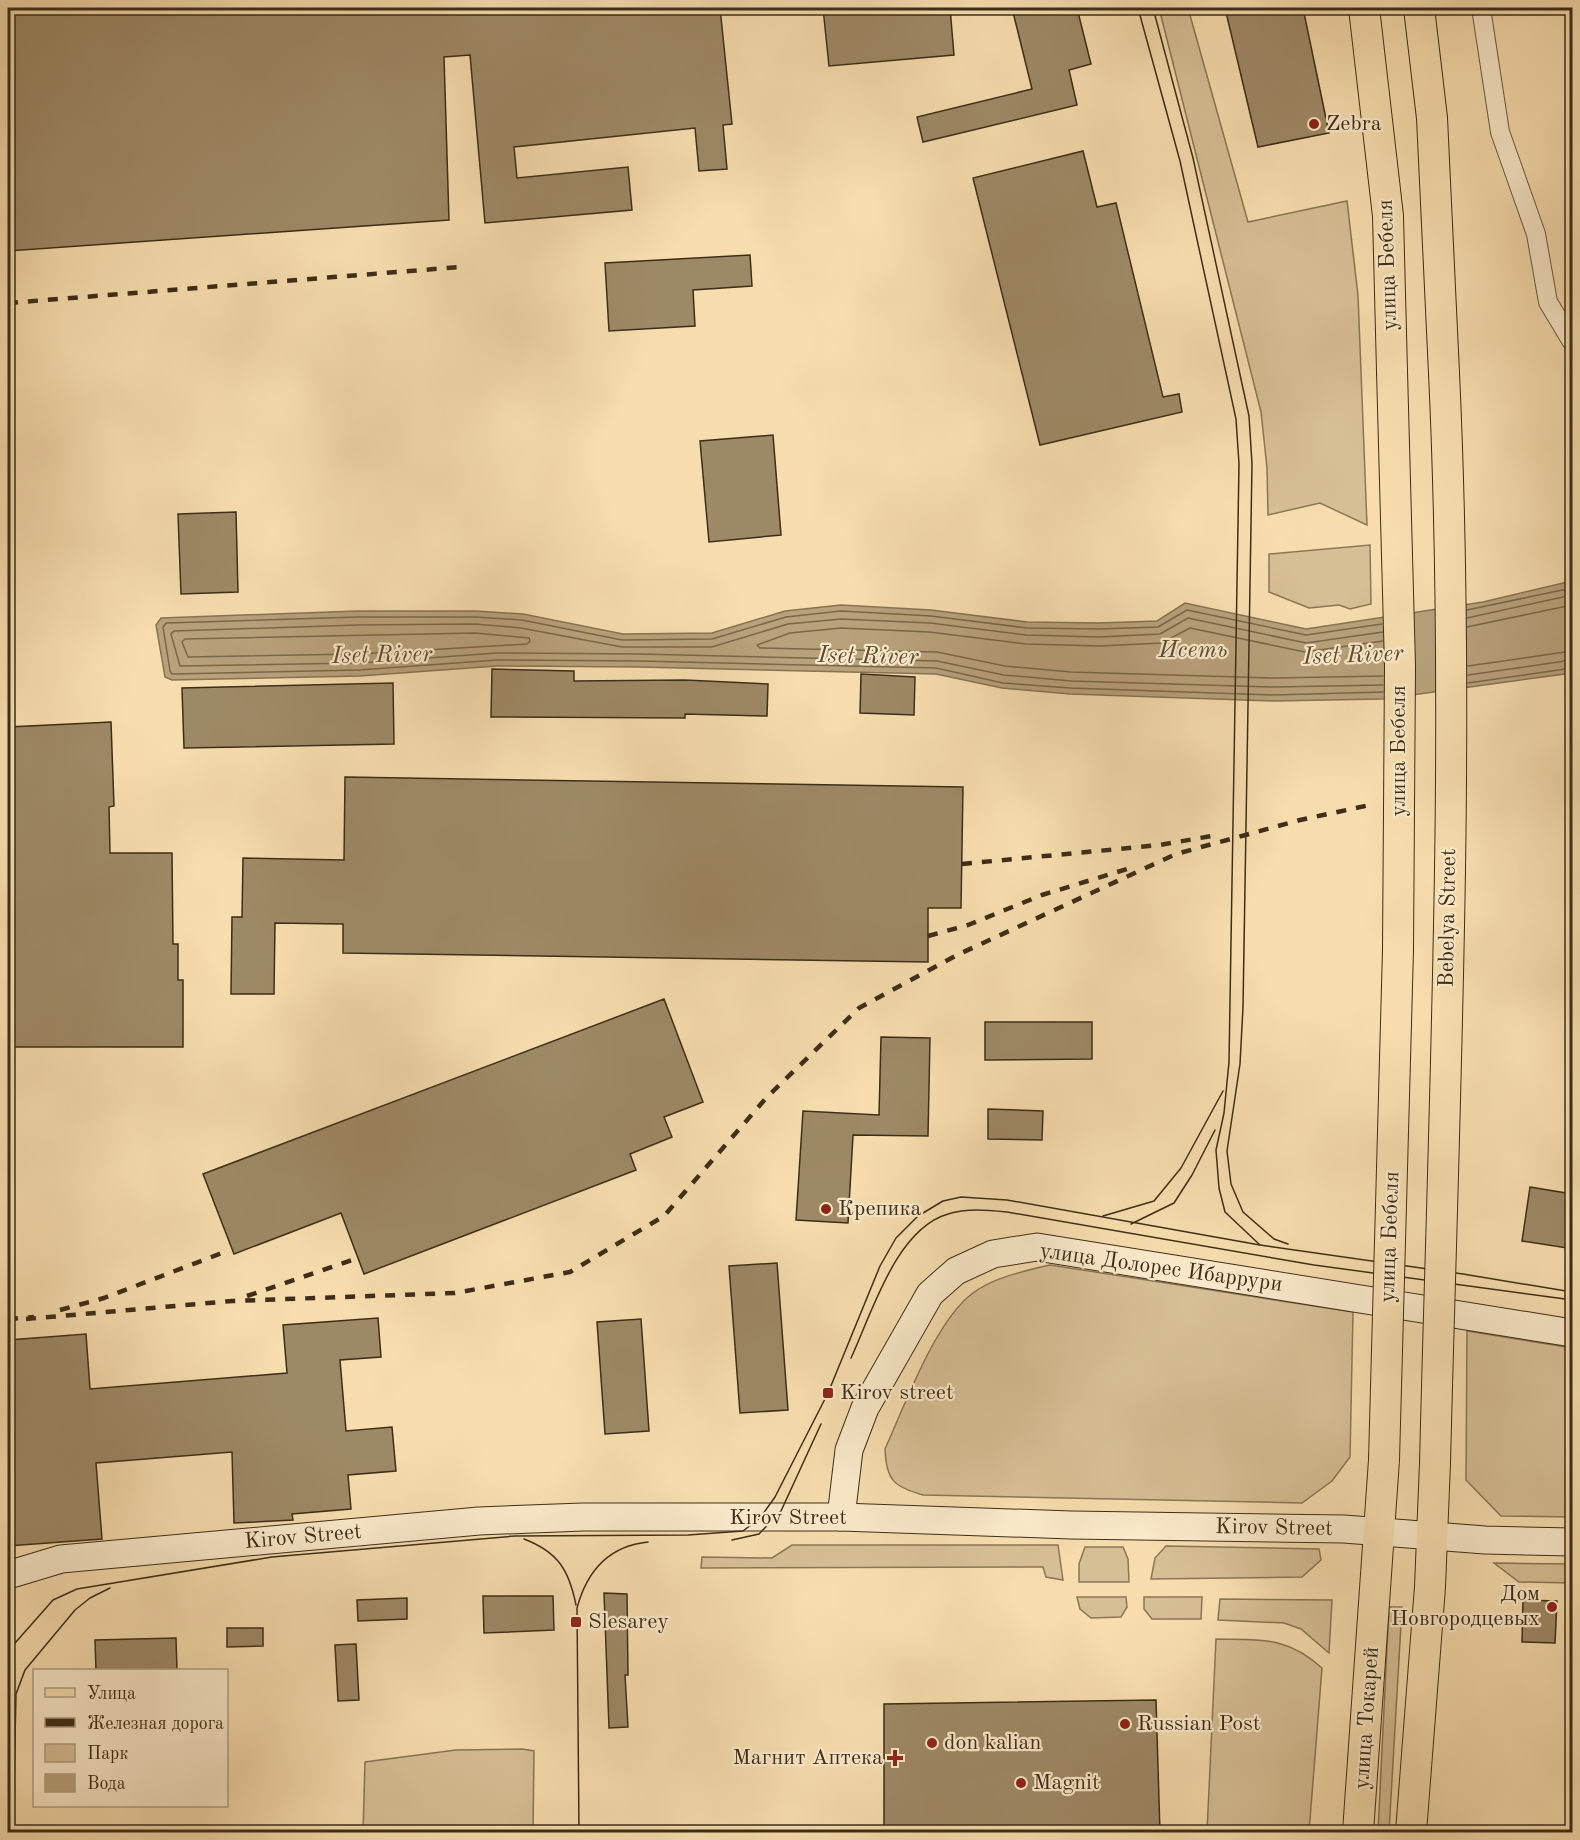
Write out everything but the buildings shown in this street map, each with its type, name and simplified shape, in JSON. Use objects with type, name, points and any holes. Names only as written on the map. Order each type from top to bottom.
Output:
[{"type":"main road","name":"улица Бебеля","points":[[1364,8],[1388,216],[1400,666],[1398,938],[1384,1460]]},
{"type":"main road","name":"Bebelya Street","points":[[1419,8],[1432,118],[1449,480],[1451,813],[1432,1536]]},
{"type":"main road","name":"улица Долорес Ибаррури","points":[[841,1517],[849,1450],[865,1408],[930,1294],[956,1271],[993,1254],[1037,1247],[1572,1333]]},
{"type":"main road","name":"улица Токарей","points":[[1358,1833],[1384,1460]]},
{"type":"main road","name":"Kirov Street","points":[[8,1575],[61,1559],[479,1521],[583,1517],[841,1517],[1380,1532],[1572,1542]]},
{"type":"main road","points":[[1411,1833],[1432,1536]]},
{"type":"street","points":[[1481,8],[1500,132],[1536,234],[1548,302],[1572,342]]},
{"type":"green space","points":[[1159,8],[1188,8],[1248,222],[1347,201],[1358,295],[1367,525],[1320,503],[1268,515],[1267,468],[1261,412]]},
{"type":"green space","points":[[1370,545],[1371,604],[1350,609],[1339,605],[1309,608],[1269,592],[1269,554]]},
{"type":"green space","points":[[1050,1265],[1353,1312],[1350,1457],[1332,1481],[1302,1503],[923,1495],[898,1485],[887,1468],[885,1449],[922,1365],[946,1323],[959,1306],[981,1287],[1010,1275]]},
{"type":"green space","points":[[1467,1331],[1572,1348],[1572,1517],[1501,1516],[1466,1480]]},
{"type":"green space","points":[[792,1545],[1058,1545],[1063,1580],[1046,1577],[1043,1567],[701,1568],[702,1557],[772,1558]]},
{"type":"green space","points":[[1166,1546],[1319,1549],[1321,1560],[1302,1577],[1151,1579],[1155,1558]]},
{"type":"green space","points":[[1085,1547],[1123,1547],[1128,1559],[1129,1582],[1079,1582],[1079,1564]]},
{"type":"green space","points":[[1494,1563],[1572,1564],[1572,1583],[1519,1582]]},
{"type":"green space","points":[[1077,1597],[1126,1597],[1127,1607],[1121,1617],[1091,1618],[1080,1609]]},
{"type":"green space","points":[[1144,1597],[1202,1597],[1201,1619],[1152,1619],[1144,1609]]},
{"type":"green space","points":[[1220,1599],[1332,1600],[1329,1653],[1301,1629],[1284,1623],[1218,1620]]},
{"type":"green space","points":[[1389,1607],[1402,1607],[1389,1832],[1378,1832]]},
{"type":"green space","points":[[1216,1639],[1260,1640],[1285,1645],[1297,1650],[1322,1668],[1309,1832],[1207,1832]]},
{"type":"green space","points":[[522,1749],[534,1751],[533,1832],[363,1832],[365,1762],[456,1750]]},
{"type":"water","name":"Исеть","points":[[1572,581],[1572,673],[1383,699],[1274,701],[1070,694],[1002,688],[936,674],[639,667],[497,666],[360,676],[172,680],[165,677],[156,625],[161,618],[358,611],[476,611],[523,614],[623,634],[712,633],[785,611],[841,605],[931,610],[1027,622],[1099,623],[1157,621],[1185,603],[1306,629],[1483,602]]},
{"type":"tram line","points":[[1138,8],[1180,161],[1236,419],[1239,464],[1229,1062],[1224,1113],[1216,1150],[1219,1188],[1225,1212],[1260,1245]]},
{"type":"tram line","points":[[1153,8],[1193,158],[1249,416],[1252,464],[1243,1007],[1240,1064],[1227,1151],[1231,1184],[1243,1212],[1274,1239],[1288,1244]]},
{"type":"tram line","points":[[1103,1216],[1154,1201],[1181,1168],[1223,1091]]},
{"type":"tram line","points":[[1131,1224],[1174,1203],[1192,1175],[1215,1130]]},
{"type":"tram line","points":[[8,1651],[53,1600],[77,1589],[272,1557],[515,1536],[688,1535],[743,1531],[760,1518],[775,1497],[828,1393],[880,1266],[896,1238],[918,1216],[943,1201],[961,1197],[1007,1200],[1260,1245],[1572,1292]]},
{"type":"tram line","points":[[851,1358],[888,1275],[914,1236],[930,1223],[948,1214],[970,1210],[1007,1212],[1314,1265],[1565,1299]]},
{"type":"tram line","points":[[732,1540],[759,1534],[781,1511],[821,1424]]},
{"type":"tram line","points":[[524,1539],[554,1556],[570,1582],[576,1605]]},
{"type":"tram line","points":[[579,1832],[577,1608],[587,1583],[601,1563],[621,1549],[648,1542]]},
{"type":"tram line","points":[[13,1832],[16,1694],[25,1670],[75,1610],[90,1598],[110,1588]]},
{"type":"railway","points":[[8,303],[460,267]]},
{"type":"railway","points":[[26,1319],[232,1301],[455,1293],[570,1272],[664,1216],[767,1097],[859,1008],[957,955],[1176,854],[1300,820],[1370,805]]},
{"type":"railway","points":[[962,864],[1160,845],[1217,835]]},
{"type":"railway","points":[[928,936],[968,925],[1042,895],[1127,869]]},
{"type":"railway","points":[[60,1310],[104,1298],[222,1253]]},
{"type":"railway","points":[[247,1296],[358,1258]]},
{"type":"railway","points":[[8,1319],[34,1317]]},
{"type":"place","name":"Zebra","points":[[1314,124]]},
{"type":"place","name":"Крепика","points":[[826,1209]]},
{"type":"place","name":"Kirov street","points":[[828,1393]]},
{"type":"place","name":"Дом Новгородцевых","points":[[1552,1607]]},
{"type":"place","name":"Slesarey","points":[[576,1622]]},
{"type":"place","name":"Russian Post","points":[[1125,1724]]},
{"type":"place","name":"don kalian","points":[[932,1743]]},
{"type":"place","name":"Магнит Аптека","points":[[895,1758]]},
{"type":"place","name":"Magnit","points":[[1021,1783]]},
{"type":"water label","name":"Iset River","points":[[382,656]]},
{"type":"water label","name":"Iset River","points":[[1353,656]]},
{"type":"water label","name":"Iset River","points":[[868,657]]}]
